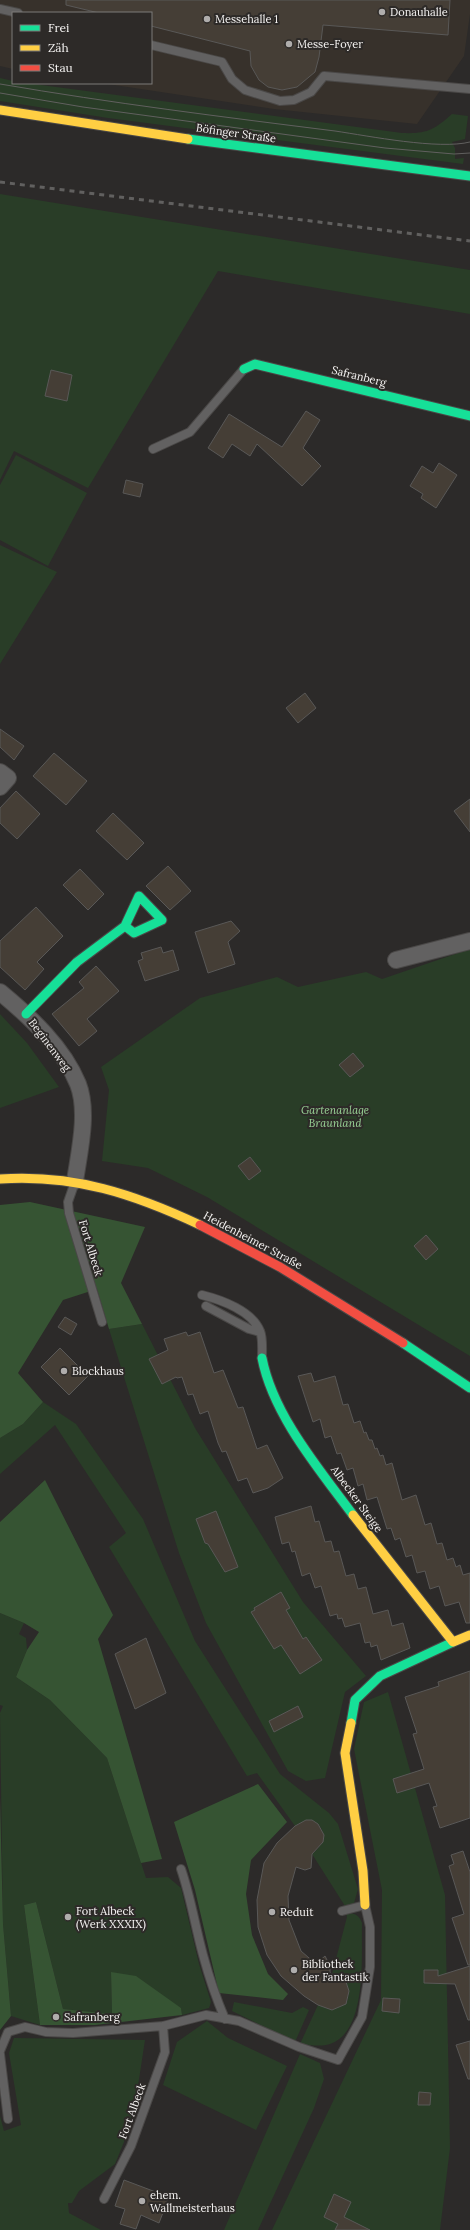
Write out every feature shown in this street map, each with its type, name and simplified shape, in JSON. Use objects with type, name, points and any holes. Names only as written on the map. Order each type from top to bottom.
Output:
[{"type":"street","name":"Böfinger Straße","points":[[0,110],[168,136],[470,176]]},
{"type":"street","name":"Safranberg","points":[[244,369],[255,364],[470,416]]},
{"type":"street","points":[[0,772],[8,778],[0,787]]},
{"type":"street","points":[[26,1014],[77,962],[125,926]]},
{"type":"street","points":[[396,960],[470,941]]},
{"type":"street","name":"Beginenweg","points":[[0,992],[26,1014],[62,1058],[78,1085],[82,1112],[81,1139],[75,1181]]},
{"type":"street","name":"Heidenheimer Straße","points":[[0,1178],[31,1176],[75,1181],[141,1200],[209,1229],[298,1277],[470,1388]]},
{"type":"street","name":"Albecker Steige","points":[[262,1358],[266,1376],[286,1418],[349,1511],[453,1642]]},
{"type":"street","points":[[365,1905],[363,1871],[345,1753],[355,1700],[380,1676],[470,1635]]},
{"type":"lane","points":[[0,9],[14,12]]},
{"type":"lane","points":[[152,45],[222,62],[232,79],[245,90],[280,101],[294,100],[311,92],[324,76],[470,89]]},
{"type":"lane","points":[[153,449],[190,432],[244,369]]},
{"type":"lane","name":"Fort Albeck","points":[[75,1181],[68,1202],[68,1214],[102,1322]]},
{"type":"lane","points":[[202,1295],[213,1298],[249,1316],[260,1332],[262,1358]]},
{"type":"lane","points":[[206,1306],[249,1329],[260,1332]]},
{"type":"lane","points":[[181,1869],[190,1894],[202,1954],[214,1994],[225,2019]]},
{"type":"lane","points":[[0,2051],[8,2032],[25,2027],[46,2032],[73,2033],[163,2026],[206,2015],[239,2021],[299,2047],[338,2060],[362,2018],[370,1967],[370,1927],[365,1905],[342,1911]]},
{"type":"lane","name":"Fort Albeck","points":[[104,2199],[131,2146],[165,2052],[163,2026]]},
{"type":"lane","points":[[0,2054],[8,2119]]},
{"type":"shaded area","points":[[0,0],[470,0],[470,14],[464,56],[417,124],[274,109],[108,84],[152,84],[152,12],[12,12],[12,69],[0,66]]},
{"type":"green space","points":[[0,78],[12,81],[12,84],[34,84],[402,133],[418,133],[430,130],[452,114],[468,116],[465,139],[452,142],[455,148],[455,159],[464,158],[463,164],[108,118],[0,101]]},
{"type":"green space","points":[[0,194],[470,270],[470,314],[218,271],[88,488],[14,451],[0,480]]},
{"type":"green space","points":[[16,455],[87,493],[48,566],[0,540],[0,485]]},
{"type":"green space","points":[[0,545],[57,572],[0,664]]},
{"type":"green space","name":"Gartenanlage Braunland","points":[[470,949],[470,1356],[207,1197],[148,1168],[102,1161],[109,1090],[101,1067],[200,998],[277,977],[298,987],[366,972],[382,979]]},
{"type":"green space","points":[[0,1014],[27,1043],[59,1087],[0,1108]]},
{"type":"green space","points":[[30,1202],[145,1227],[121,1283],[142,1324],[109,1329],[97,1289],[63,1300],[18,1373],[43,1402],[23,1424],[0,1438],[0,1205]]},
{"type":"green space","points":[[142,1324],[195,1428],[303,1602],[366,1676],[345,1692],[325,1778],[306,1781],[288,1771],[206,1623],[179,1553],[109,1329]]},
{"type":"green space","points":[[43,1402],[76,1424],[143,1519],[195,1641],[280,1774],[329,1813],[338,1824],[358,1889],[354,1903],[345,1906],[312,1854],[319,1848],[322,1841],[323,1834],[317,1823],[311,1821],[295,1826],[257,1773],[247,1776],[109,1547],[126,1533],[55,1425],[0,1474],[0,1438],[23,1424]]},
{"type":"green space","points":[[45,1480],[113,1615],[98,1639],[162,1859],[141,1863],[107,1758],[50,1700],[16,1677],[27,1650],[39,1632],[24,1623],[0,1613],[0,1522]]},
{"type":"green space","points":[[0,1613],[24,1623],[19,1634],[26,1638],[27,1650],[16,1677],[50,1700],[107,1758],[146,1878],[168,1877],[181,1888],[199,1964],[211,2002],[209,2008],[182,2015],[181,2008],[111,1972],[112,2014],[63,2009],[36,1902],[24,1905],[40,2025],[11,2016],[3,1924],[0,1713],[3,1706],[0,1705]]},
{"type":"green space","points":[[388,1692],[445,1895],[450,2148],[440,2230],[272,2230],[381,2000],[382,1890],[354,1749],[364,1702]]},
{"type":"green space","points":[[258,1784],[287,1822],[251,1860],[246,1894],[252,1935],[268,1974],[288,1994],[283,2000],[219,1993],[195,1890],[174,1822]]},
{"type":"green space","points":[[0,1797],[3,1924],[11,2016],[0,2030]]},
{"type":"green space","points":[[36,1902],[63,2009],[112,2014],[111,1972],[136,1976],[181,2008],[182,2015],[95,2025],[40,2025],[24,1905]]},
{"type":"green space","points":[[346,1913],[356,1915],[360,1918],[362,1923],[360,1991],[357,2008],[351,2024],[342,2036],[330,2044],[315,2046],[300,2044],[318,2005],[332,2010],[346,2004],[348,1992],[345,1979],[332,1974],[347,1917]]},
{"type":"green space","points":[[234,2002],[292,2013],[303,2007],[309,2010],[295,2042],[232,2011]]},
{"type":"green space","points":[[207,2021],[228,2038],[287,2066],[256,2130],[163,2085],[177,2042]]},
{"type":"green space","points":[[14,2038],[145,2040],[136,2099],[124,2142],[115,2164],[79,2191],[72,2203],[68,2203],[69,2213],[101,2230],[0,2230],[0,2116],[4,2131],[21,2125],[9,2053]]},
{"type":"green space","points":[[300,2054],[320,2063],[324,2079],[314,2108],[258,2230],[224,2230]]},
{"type":"building","points":[[66,0],[450,0],[448,35],[323,25],[319,57],[315,72],[297,87],[282,90],[268,87],[259,80],[251,66],[250,51],[152,26],[152,12],[95,12],[66,5]]},
{"type":"building","points":[[51,370],[72,375],[67,401],[45,396]]},
{"type":"building","points":[[306,411],[320,420],[303,448],[321,466],[302,486],[257,444],[250,456],[232,444],[223,458],[208,448],[229,414],[282,447]]},
{"type":"building","points":[[439,463],[457,475],[436,508],[421,498],[423,494],[410,486],[422,466],[433,473]]},
{"type":"building","points":[[126,480],[143,484],[140,497],[123,493]]},
{"type":"building","points":[[305,693],[316,708],[298,723],[286,708]]},
{"type":"building","points":[[0,729],[24,746],[14,760],[0,747]]},
{"type":"building","points":[[54,753],[87,781],[66,805],[33,776]]},
{"type":"building","points":[[16,791],[40,814],[17,839],[0,823],[0,808]]},
{"type":"building","points":[[470,799],[470,832],[454,811]]},
{"type":"building","points":[[113,813],[144,843],[127,860],[96,831]]},
{"type":"building","points":[[168,866],[191,891],[170,910],[146,886]]},
{"type":"building","points":[[80,869],[104,894],[88,910],[63,885]]},
{"type":"building","points":[[36,907],[63,936],[37,962],[44,969],[25,990],[0,967],[0,941]]},
{"type":"building","points":[[231,921],[240,931],[228,942],[235,964],[208,973],[195,932]]},
{"type":"building","points":[[161,947],[163,953],[173,950],[179,970],[145,981],[138,961],[143,959],[141,953]]},
{"type":"building","points":[[96,966],[119,991],[87,1019],[97,1031],[79,1046],[52,1014],[84,988],[79,982]]},
{"type":"building","points":[[353,1053],[364,1066],[350,1077],[339,1065]]},
{"type":"building","points":[[250,1157],[261,1171],[249,1180],[238,1166]]},
{"type":"building","points":[[426,1235],[438,1249],[426,1260],[414,1246]]},
{"type":"building","points":[[65,1317],[77,1324],[71,1335],[58,1327]]},
{"type":"building","points":[[186,1332],[188,1336],[200,1332],[214,1373],[223,1370],[238,1408],[243,1407],[257,1449],[267,1445],[283,1478],[268,1488],[253,1493],[247,1478],[238,1481],[226,1451],[222,1452],[218,1443],[208,1411],[200,1414],[193,1394],[188,1395],[182,1377],[176,1377],[162,1384],[149,1359],[168,1350],[164,1339]]},
{"type":"building","name":"Blockhaus","points":[[60,1348],[88,1376],[69,1395],[41,1367]]},
{"type":"building","points":[[311,1373],[314,1382],[335,1376],[343,1405],[348,1404],[354,1423],[360,1421],[364,1433],[366,1432],[369,1440],[372,1440],[375,1449],[377,1448],[380,1456],[383,1455],[386,1465],[392,1463],[402,1500],[416,1495],[425,1525],[431,1523],[437,1544],[442,1543],[447,1560],[453,1558],[456,1567],[460,1565],[463,1575],[470,1573],[470,1623],[466,1623],[459,1602],[445,1606],[439,1586],[430,1589],[425,1571],[417,1573],[412,1555],[406,1557],[400,1538],[395,1540],[391,1528],[387,1529],[377,1497],[367,1500],[363,1484],[358,1486],[353,1468],[347,1470],[341,1453],[337,1454],[331,1436],[325,1438],[320,1419],[313,1422],[298,1376]]},
{"type":"building","points":[[311,1506],[315,1522],[319,1521],[325,1542],[331,1541],[334,1552],[339,1551],[346,1576],[354,1574],[358,1589],[366,1587],[373,1614],[388,1610],[392,1626],[403,1623],[410,1648],[381,1660],[377,1645],[371,1647],[370,1642],[365,1643],[360,1623],[345,1627],[342,1618],[338,1619],[337,1614],[330,1616],[321,1586],[315,1588],[310,1573],[302,1576],[295,1551],[292,1552],[289,1542],[282,1544],[275,1517]]},
{"type":"building","points":[[216,1511],[238,1567],[225,1572],[208,1544],[205,1543],[196,1519]]},
{"type":"building","points":[[281,1592],[290,1608],[286,1610],[303,1639],[306,1637],[322,1660],[300,1674],[281,1645],[274,1649],[251,1612],[255,1610],[254,1608]]},
{"type":"building","points":[[146,1638],[166,1693],[135,1709],[115,1654]]},
{"type":"building","points":[[470,1671],[470,1818],[440,1828],[433,1807],[437,1806],[429,1783],[397,1793],[393,1779],[424,1769],[413,1734],[417,1733],[405,1697],[439,1686],[438,1682]]},
{"type":"building","points":[[298,1706],[303,1717],[274,1732],[269,1721]]},
{"type":"building","name":"Reduit","points":[[306,1820],[312,1820],[318,1824],[324,1835],[323,1842],[312,1854],[311,1868],[305,1870],[296,1867],[288,1896],[289,1920],[301,1951],[316,1964],[325,1956],[330,1966],[330,1973],[345,1979],[349,1991],[346,2004],[332,2010],[318,2005],[304,1996],[281,1976],[267,1955],[258,1927],[257,1900],[264,1863],[277,1843],[295,1826]]},
{"type":"building","points":[[463,1851],[470,1872],[470,1965],[468,1965],[452,1918],[464,1914],[449,1866],[454,1864],[451,1855]]},
{"type":"building","points":[[470,1966],[470,2020],[468,2020],[455,1984],[424,1983],[424,1970],[438,1970],[438,1976]]},
{"type":"building","points":[[383,1998],[400,1999],[399,2013],[382,2011]]},
{"type":"building","points":[[470,2041],[470,2079],[468,2079],[456,2045]]},
{"type":"building","points":[[419,2092],[431,2093],[430,2105],[418,2105]]},
{"type":"building","name":"ehem. Wallmeisterhaus","points":[[124,2180],[169,2197],[159,2223],[141,2215],[136,2229],[120,2224],[125,2209],[115,2206]]},
{"type":"building","points":[[334,2194],[351,2202],[344,2217],[370,2230],[335,2230],[338,2224],[324,2217]]},
{"type":"tram line","points":[[0,84],[125,104],[335,131],[384,139],[441,144],[470,142]]},
{"type":"tram line","points":[[0,93],[83,107],[385,148],[454,154],[470,153]]},
{"type":"railway","points":[[0,182],[470,241]]},
{"type":"traffic: fast","points":[[188,139],[470,176]]},
{"type":"traffic: fast","points":[[244,369],[255,364],[470,416]]},
{"type":"traffic: fast","points":[[26,1014],[77,962],[125,926],[139,896],[162,920],[134,933],[125,926]]},
{"type":"traffic: fast","points":[[403,1343],[470,1388]]},
{"type":"traffic: fast","points":[[262,1358],[276,1400],[287,1421],[312,1460],[353,1515]]},
{"type":"traffic: fast","points":[[351,1723],[355,1700],[380,1676],[453,1642]]},
{"type":"traffic: slow","points":[[0,110],[188,139]]},
{"type":"traffic: slow","points":[[0,1179],[27,1178],[53,1180],[103,1188],[151,1204],[200,1225]]},
{"type":"traffic: slow","points":[[353,1515],[453,1642],[470,1635]]},
{"type":"traffic: slow","points":[[351,1723],[345,1753],[363,1871],[365,1905]]},
{"type":"traffic: jam","points":[[200,1225],[280,1267],[403,1343]]},
{"type":"place","name":"Donauhalle","points":[[382,12]]},
{"type":"place","name":"Messehalle 1","points":[[207,19]]},
{"type":"place","name":"Messe-Foyer","points":[[289,44]]},
{"type":"place","name":"Blockhaus","points":[[64,1371]]},
{"type":"place","name":"Reduit","points":[[272,1912]]},
{"type":"place","name":"Fort Albeck (Werk XXXIX)","points":[[68,1917]]},
{"type":"place","name":"Bibliothek der Fantastik","points":[[294,1970]]},
{"type":"place","name":"Safranberg","points":[[56,2017]]},
{"type":"place","name":"ehem. Wallmeisterhaus","points":[[142,2201]]}]
